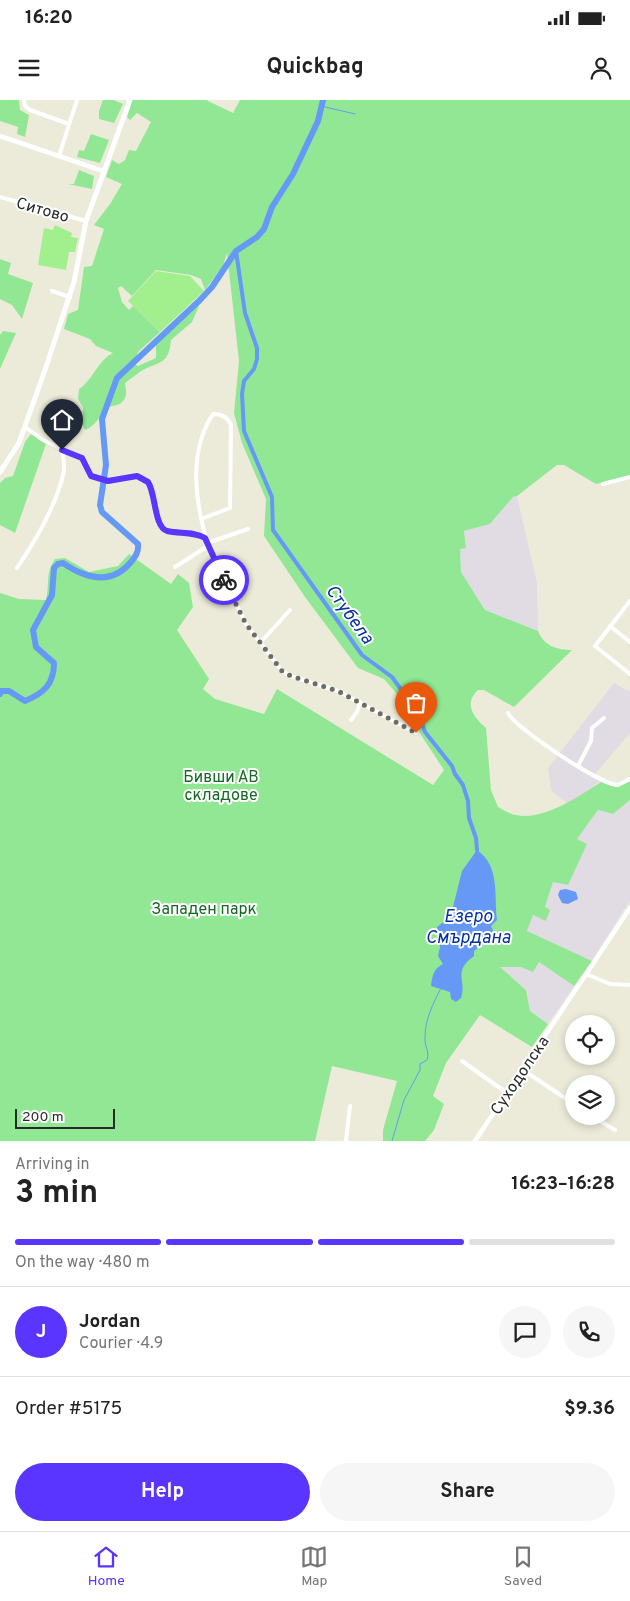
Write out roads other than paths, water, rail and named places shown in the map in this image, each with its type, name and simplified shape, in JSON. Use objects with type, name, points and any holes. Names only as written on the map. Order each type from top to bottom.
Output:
[{"type":"main road","points":[[1,470],[16,451],[70,297],[86,221],[130,100]]},
{"type":"street","points":[[24,100],[25,106],[30,110],[69,124]]},
{"type":"street","points":[[59,156],[77,100]]},
{"type":"street","points":[[0,136],[104,170]]},
{"type":"street","name":"Ситово","points":[[0,197],[86,221]]},
{"type":"street","points":[[52,291],[70,297]]},
{"type":"street","points":[[201,520],[230,508],[231,424],[226,417],[219,414],[213,414],[207,425],[198,462],[196,494],[201,520],[207,545],[237,610],[286,674],[338,691],[416,733]]},
{"type":"street","points":[[25,426],[62,450],[82,458],[91,476],[108,481],[137,476],[143,478],[151,486],[161,527],[168,531],[192,533],[205,538]]},
{"type":"street","points":[[17,568],[35,541],[53,501],[64,470],[62,450],[64,444]]},
{"type":"street","points":[[602,484],[630,476]]},
{"type":"street","points":[[175,567],[207,545],[248,528]]},
{"type":"street","points":[[630,602],[595,646],[630,674]]},
{"type":"street","points":[[260,642],[290,610]]},
{"type":"street","points":[[610,626],[630,642]]},
{"type":"street","points":[[350,720],[357,712],[360,702]]},
{"type":"street","points":[[508,712],[546,746],[610,785],[620,785],[630,779]]},
{"type":"street","points":[[578,766],[592,741],[592,728],[604,718]]},
{"type":"street","name":"Суходолска","points":[[475,1141],[630,908]]},
{"type":"street","points":[[586,974],[610,984],[630,985]]},
{"type":"street","points":[[462,1061],[507,1093]]},
{"type":"street","points":[[523,1070],[565,1098]]},
{"type":"street","points":[[346,1141],[350,1106]]},
{"type":"street","points":[[607,1125],[615,1130]]},
{"type":"water","name":"Езеро Смърдана","points":[[477,850],[484,857],[493,872],[497,920],[491,926],[495,935],[474,951],[474,956],[464,967],[462,972],[461,998],[456,1002],[451,999],[450,992],[431,986],[434,973],[443,964],[438,956],[440,947],[437,927],[446,920],[452,911],[462,871]]},
{"type":"water","points":[[566,889],[576,892],[578,899],[568,904],[562,903],[558,895],[560,890]]},
{"type":"waterway","points":[[0,694],[1,691],[9,691],[25,701],[38,695],[50,682],[54,663],[36,647],[33,630],[52,595],[54,568],[58,564],[63,563],[89,576],[106,577],[123,570],[136,554],[138,544],[102,512],[100,505],[106,465],[102,419],[117,378],[200,300],[212,287],[236,251],[257,237],[264,229],[272,207],[293,174],[318,121],[323,100]]},
{"type":"waterway","points":[[321,106],[355,114]]},
{"type":"waterway","name":"Стубела","points":[[236,251],[245,313],[257,348],[257,359],[254,369],[244,381],[242,394],[244,431],[272,497],[273,530],[362,655],[392,677],[419,714],[425,732],[452,766],[463,785],[468,801],[469,818],[476,838],[477,850]]},
{"type":"waterway","name":"Стубела","points":[[392,1141],[404,1100],[420,1070],[420,1064],[427,1060],[426,1024],[441,988]]},
{"type":"park label","name":"Бивши АВ складове","points":[[221,785]]},
{"type":"park label","name":"Западен парк","points":[[204,908]]}]
